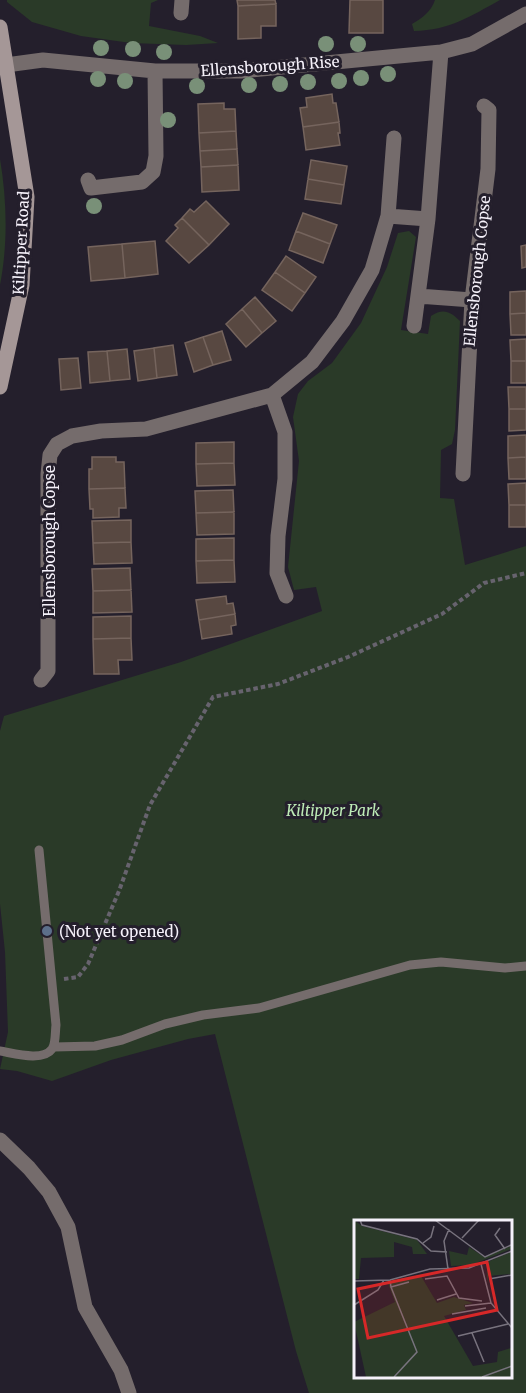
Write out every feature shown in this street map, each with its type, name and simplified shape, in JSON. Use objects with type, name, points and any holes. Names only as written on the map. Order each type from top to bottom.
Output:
[{"type":"street","name":"Ellensborough Rise","points":[[6,64],[43,60],[154,71],[241,71],[441,52],[472,44],[526,14]]},
{"type":"street","name":"Kiltipper Road","points":[[0,27],[27,197],[22,285],[0,387]]},
{"type":"street","points":[[414,326],[428,219],[441,52]]},
{"type":"street","points":[[88,180],[91,188],[142,182],[153,172],[156,156],[154,71]]},
{"type":"street","name":"Ellensborough Copse","points":[[463,474],[471,300],[488,169],[489,110],[484,106]]},
{"type":"street","name":"Ellensborough Copse","points":[[41,680],[48,671],[48,474],[50,455],[57,444],[72,436],[101,431],[146,429],[272,395],[312,362],[343,321],[372,270],[388,216],[394,138]]},
{"type":"street","points":[[388,216],[428,219]]},
{"type":"street","points":[[418,296],[471,300]]},
{"type":"street","points":[[272,395],[285,432],[285,479],[278,536],[278,573],[286,596]]},
{"type":"street","points":[[0,1140],[29,1168],[49,1192],[68,1227],[84,1307],[121,1370],[129,1393]]},
{"type":"lane","points":[[39,850],[56,1025],[54,1047]]},
{"type":"lane","points":[[0,1051],[39,1056],[46,1054],[54,1047],[95,1046],[122,1040],[165,1024],[203,1015],[259,1008],[410,965],[441,962],[505,968],[526,966]]},
{"type":"path","points":[[52,981],[78,978],[88,964],[119,891],[150,805],[213,697],[278,684],[348,657],[442,614],[483,583],[526,573]]},
{"type":"green space","points":[[7,0],[158,0],[151,3],[149,26],[200,36],[218,43],[186,45],[131,43],[81,36],[32,22]]},
{"type":"green space","points":[[435,0],[500,0],[449,25],[414,31],[412,24],[429,11]]},
{"type":"green space","points":[[0,159],[6,222],[0,285]]},
{"type":"green space","name":"Kiltipper Park","points":[[409,231],[416,237],[401,330],[428,334],[431,316],[443,311],[450,313],[460,321],[455,430],[452,444],[441,450],[440,498],[454,499],[465,565],[526,546],[526,1393],[309,1393],[296,1351],[215,1034],[111,1060],[52,1081],[17,1071],[0,1069],[8,1032],[5,952],[0,904],[0,731],[4,716],[181,662],[322,611],[316,587],[294,590],[288,567],[299,461],[293,417],[298,394],[308,381],[332,363],[361,323],[387,267],[398,233]]},
{"type":"building","points":[[237,0],[275,0],[276,4],[238,6]]},
{"type":"building","points":[[350,0],[383,0],[383,33],[349,33]]},
{"type":"building","points":[[276,4],[276,26],[261,26],[261,38],[238,39],[238,6]]},
{"type":"building","points":[[332,94],[339,122],[303,127],[300,108],[307,107],[306,98]]},
{"type":"building","points":[[224,103],[224,109],[235,109],[236,131],[199,133],[198,104]]},
{"type":"building","points":[[339,122],[340,145],[306,150],[303,127]]},
{"type":"building","points":[[236,131],[237,149],[200,151],[199,133]]},
{"type":"building","points":[[237,149],[238,165],[201,167],[200,151]]},
{"type":"building","points":[[311,160],[347,166],[344,185],[308,179]]},
{"type":"building","points":[[238,165],[239,190],[202,192],[201,167]]},
{"type":"building","points":[[308,179],[344,185],[341,204],[305,199]]},
{"type":"building","points":[[206,201],[229,224],[209,245],[182,218],[190,209],[194,212]]},
{"type":"building","points":[[303,213],[337,225],[330,244],[296,231]]},
{"type":"building","points":[[182,218],[209,245],[189,263],[166,241],[178,228],[175,225]]},
{"type":"building","points":[[296,231],[330,244],[323,263],[289,250]]},
{"type":"building","points":[[155,241],[158,274],[125,278],[122,244]]},
{"type":"building","points":[[122,244],[125,278],[91,281],[88,247]]},
{"type":"building","points":[[526,245],[526,267],[522,268],[521,246]]},
{"type":"building","points":[[286,256],[316,277],[305,293],[275,272]]},
{"type":"building","points":[[275,272],[305,293],[292,311],[262,290]]},
{"type":"building","points":[[526,291],[526,313],[510,314],[510,292]]},
{"type":"building","points":[[255,297],[276,321],[262,333],[242,309]]},
{"type":"building","points":[[242,309],[262,333],[246,347],[226,324]]},
{"type":"building","points":[[526,313],[526,335],[511,335],[510,314]]},
{"type":"building","points":[[222,331],[231,360],[213,365],[203,337]]},
{"type":"building","points":[[203,337],[213,365],[194,372],[185,343]]},
{"type":"building","points":[[526,339],[526,361],[511,361],[510,340]]},
{"type":"building","points":[[173,345],[177,375],[157,378],[154,348]]},
{"type":"building","points":[[154,348],[157,378],[138,381],[134,351]]},
{"type":"building","points":[[127,349],[130,379],[110,381],[107,351]]},
{"type":"building","points":[[107,351],[110,381],[90,383],[88,352]]},
{"type":"building","points":[[78,358],[81,388],[61,390],[59,359]]},
{"type":"building","points":[[511,361],[526,361],[526,383],[511,383]]},
{"type":"building","points":[[508,387],[526,387],[526,409],[509,409]]},
{"type":"building","points":[[509,409],[526,409],[526,430],[509,431]]},
{"type":"building","points":[[526,435],[526,457],[508,458],[508,436]]},
{"type":"building","points":[[234,442],[234,463],[196,464],[196,443]]},
{"type":"building","points":[[92,457],[116,457],[116,462],[124,462],[125,488],[89,489],[89,469],[92,469]]},
{"type":"building","points":[[526,457],[526,479],[509,479],[508,458]]},
{"type":"building","points":[[234,463],[235,485],[197,486],[196,464]]},
{"type":"building","points":[[526,483],[526,505],[509,505],[508,484]]},
{"type":"building","points":[[125,488],[126,508],[119,508],[119,517],[93,518],[89,489]]},
{"type":"building","points":[[233,490],[234,512],[196,513],[195,491]]},
{"type":"building","points":[[509,505],[526,505],[526,527],[509,527]]},
{"type":"building","points":[[234,512],[234,534],[197,535],[196,513]]},
{"type":"building","points":[[131,520],[131,542],[93,543],[92,521]]},
{"type":"building","points":[[234,538],[234,560],[196,561],[196,539]]},
{"type":"building","points":[[131,542],[132,563],[94,564],[93,543]]},
{"type":"building","points":[[234,560],[235,582],[197,583],[196,561]]},
{"type":"building","points":[[130,568],[131,590],[93,591],[92,569]]},
{"type":"building","points":[[131,590],[132,612],[93,613],[93,591]]},
{"type":"building","points":[[226,596],[227,604],[233,603],[235,614],[199,620],[196,600]]},
{"type":"building","points":[[235,614],[236,625],[231,626],[232,634],[202,639],[199,620]]},
{"type":"building","points":[[131,616],[131,638],[93,639],[93,617]]},
{"type":"building","points":[[131,638],[132,660],[118,660],[119,674],[94,674],[93,639]]},
{"type":"place","name":"(Not yet opened)","points":[[47,931]]}]
